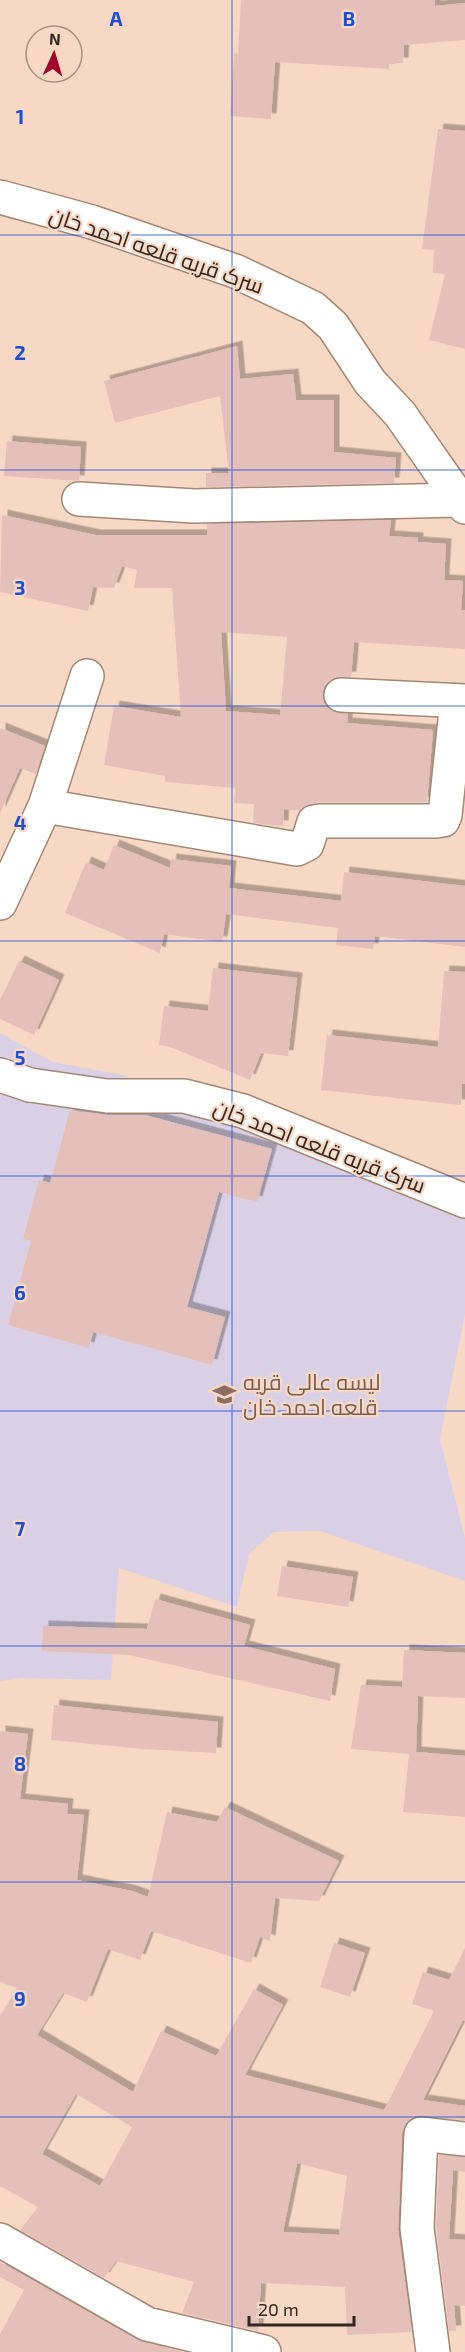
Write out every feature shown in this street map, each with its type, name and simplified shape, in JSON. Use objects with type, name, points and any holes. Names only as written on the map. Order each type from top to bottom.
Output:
[{"type":"street","name":"سرک قریه قلعه احمد خان","points":[[0,197],[92,222],[235,271],[313,309],[333,326],[370,382],[400,414],[462,503]]},
{"type":"street","points":[[79,499],[194,506],[462,503]]},
{"type":"street","points":[[0,903],[45,806],[87,676]]},
{"type":"street","points":[[45,806],[297,849],[307,844],[314,822],[442,820],[445,815],[461,701],[341,695]]},
{"type":"street","name":"سرک قریه قلعه احمد خان","points":[[15,1080],[107,1096],[194,1098],[243,1112],[465,1201]]},
{"type":"street","points":[[434,2352],[417,2228],[421,2134],[465,2139]]},
{"type":"street","points":[[0,2240],[147,2324],[264,2352]]},
{"type":"shaded area","name":"لیسه عالی قریه قلعه احمد خان","points":[[0,1033],[53,1062],[123,1075],[252,1133],[368,1171],[465,1217],[465,1314],[440,1439],[465,1538],[465,1581],[320,1531],[274,1532],[249,1554],[237,1607],[119,1568],[111,1680],[21,1678],[0,1681]]},
{"type":"building","points":[[241,0],[435,0],[435,6],[465,3],[465,40],[404,45],[403,63],[389,63],[389,69],[275,62],[271,119],[230,116],[234,53],[238,54]]},
{"type":"building","points":[[438,129],[465,131],[465,349],[429,340],[445,274],[433,273],[434,250],[422,249]]},
{"type":"building","points":[[237,346],[240,379],[293,374],[296,400],[334,400],[334,452],[396,458],[394,483],[206,487],[206,473],[229,473],[220,396],[115,423],[104,381]]},
{"type":"building","points":[[7,441],[81,447],[79,481],[4,476]]},
{"type":"building","points":[[2,515],[95,535],[207,535],[207,524],[391,520],[389,536],[418,538],[418,542],[446,544],[444,580],[463,581],[461,610],[465,610],[465,649],[354,642],[351,677],[332,679],[325,685],[322,694],[324,703],[330,710],[348,714],[347,723],[433,730],[427,802],[317,802],[300,811],[284,809],[283,826],[261,824],[253,822],[254,804],[234,803],[235,788],[165,782],[165,776],[104,765],[114,706],[181,717],[172,588],[134,588],[137,570],[122,566],[114,588],[93,587],[88,611],[0,592]],"holes":[[[221,632],[287,637],[280,715],[226,711]]]},
{"type":"building","points":[[0,728],[45,746],[36,774],[20,768],[0,813]]},
{"type":"building","points":[[114,845],[170,868],[171,859],[231,866],[229,888],[341,901],[344,872],[465,886],[465,947],[375,936],[373,949],[336,945],[338,928],[226,914],[222,942],[164,934],[160,953],[65,913],[86,862],[104,870]]},
{"type":"building","points":[[19,961],[59,980],[34,1035],[0,1019],[0,1000]]},
{"type":"building","points":[[213,968],[297,978],[288,1056],[261,1053],[250,1080],[170,1047],[159,1045],[164,1006],[208,1011]]},
{"type":"building","points":[[444,971],[465,972],[465,1084],[462,1084],[461,1105],[321,1090],[327,1035],[438,1047]]},
{"type":"building","points":[[70,1110],[107,1115],[145,1115],[272,1149],[257,1202],[219,1192],[187,1307],[225,1317],[212,1365],[93,1332],[89,1348],[8,1325],[31,1241],[23,1239],[39,1180],[50,1183]]},
{"type":"building","points":[[282,1566],[353,1577],[348,1607],[277,1596]]},
{"type":"building","points":[[155,1599],[250,1625],[244,1646],[335,1669],[330,1701],[129,1655],[42,1651],[43,1626],[147,1629]]},
{"type":"building","points":[[404,1650],[465,1653],[465,1698],[418,1696],[416,1752],[465,1756],[465,1817],[403,1812],[409,1754],[351,1749],[361,1685],[402,1687]]},
{"type":"building","points":[[54,1705],[218,1722],[216,1753],[142,1749],[51,1740]]},
{"type":"building","points":[[0,1731],[28,1734],[20,1799],[68,1804],[67,1814],[84,1815],[77,1880],[132,1891],[148,1897],[167,1812],[217,1822],[225,1807],[339,1861],[319,1901],[275,1898],[270,1941],[260,1937],[251,1963],[151,1931],[140,1960],[108,1949],[87,2002],[63,1993],[37,2035],[133,2092],[161,2031],[216,2056],[254,1989],[283,2005],[245,2075],[384,2110],[434,2011],[412,2004],[423,1972],[449,1980],[465,1948],[465,2021],[463,2020],[423,2100],[465,2106],[465,2120],[414,2117],[406,2123],[402,2133],[398,2230],[412,2332],[347,2335],[345,2287],[261,2283],[258,2331],[182,2313],[194,2282],[116,2261],[104,2278],[20,2230],[38,2207],[0,2186],[0,2016],[17,1988],[0,1982]],"holes":[[[76,2094],[132,2127],[100,2186],[42,2154]],[[297,2163],[347,2176],[339,2235],[283,2232]]]},
{"type":"building","points":[[334,1943],[365,1953],[350,1997],[320,1987]]},
{"type":"building","points":[[439,2155],[465,2157],[465,2172],[453,2170],[449,2239],[465,2240],[465,2306],[454,2305],[456,2331],[449,2331],[436,2227]]},
{"type":"building","points":[[0,2262],[138,2340],[183,2352],[0,2352],[0,2334],[24,2290],[0,2277]]},
{"type":"place","name":"لیسه عالی قریه قلعه احمد خان","points":[[225,1394]]}]
